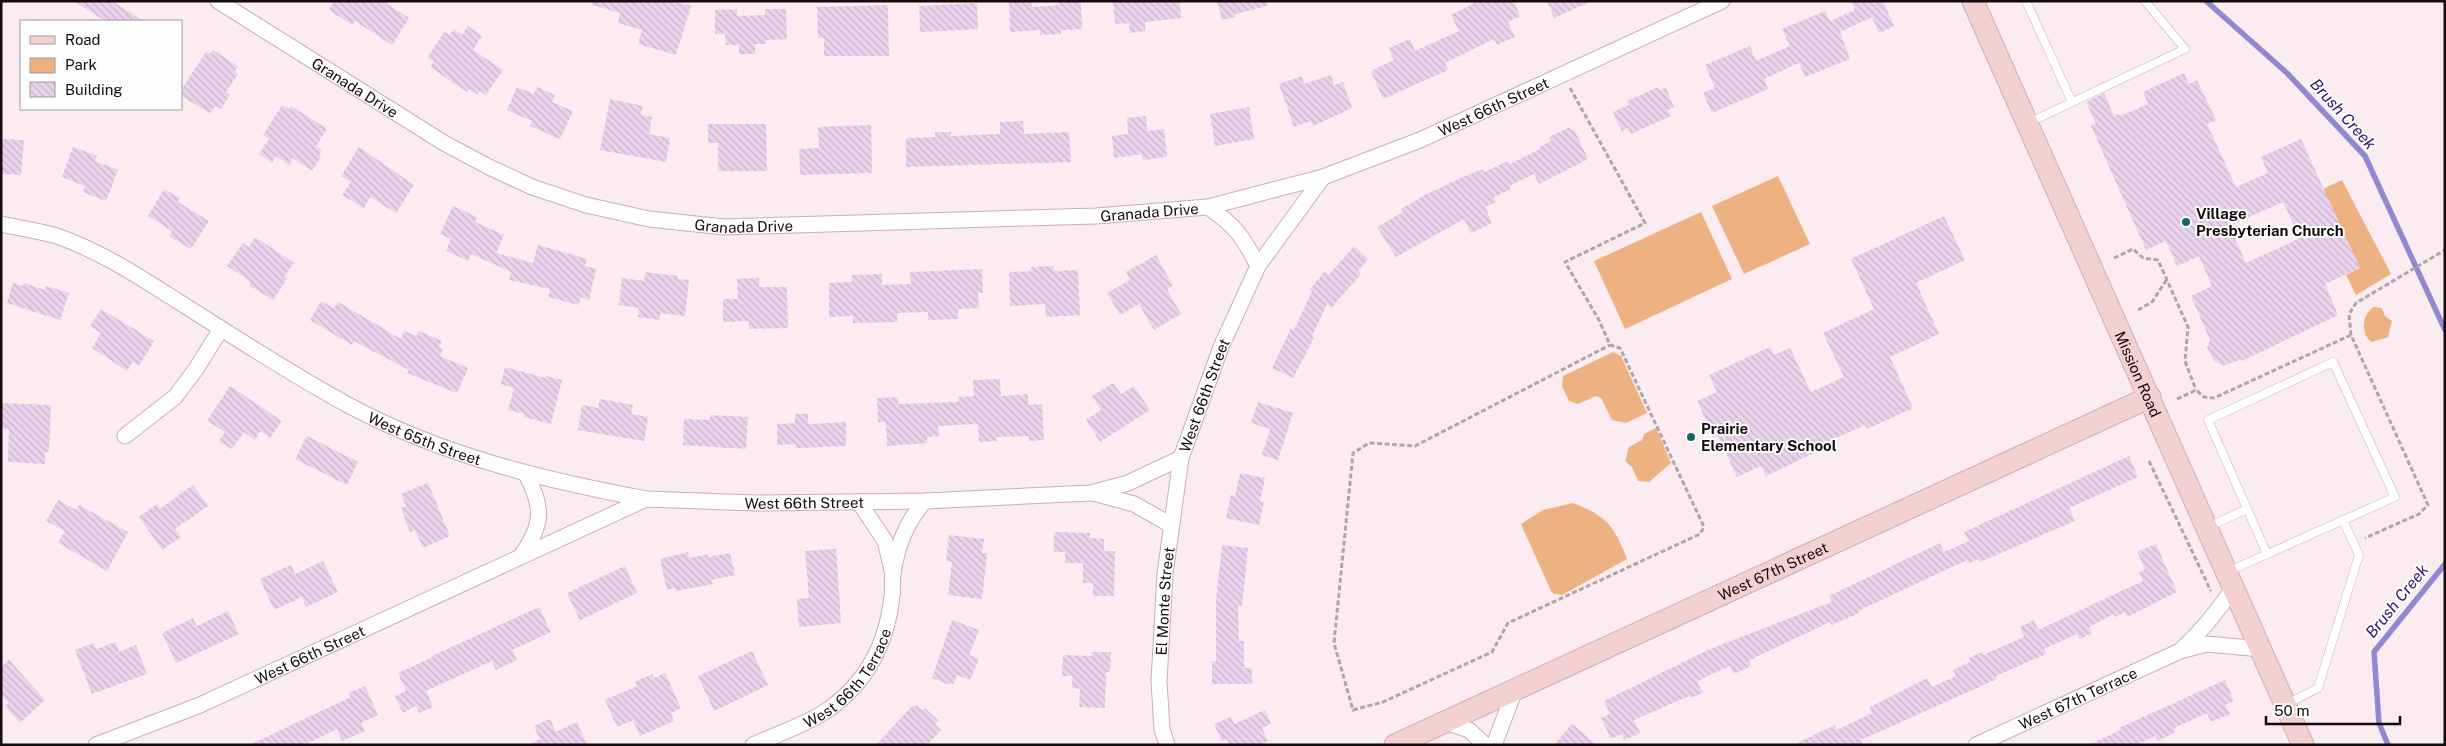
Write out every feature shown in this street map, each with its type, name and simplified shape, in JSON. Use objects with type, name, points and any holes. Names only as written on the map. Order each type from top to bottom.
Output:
[{"type":"street","name":"Granada Drive","points":[[218,1],[436,138],[489,167],[532,187],[586,205],[649,219],[724,227],[1096,216],[1208,207],[1323,177]]},
{"type":"street","name":"West 66th Street","points":[[96,745],[200,705],[646,500],[755,502],[924,501],[1091,493],[1128,483],[1181,458],[1221,347],[1258,266],[1323,177],[1420,140],[1722,1]]},
{"type":"street","name":"Mission Road","points":[[1973,1],[2303,745]]},
{"type":"street","points":[[1208,207],[1226,220],[1241,235],[1258,266]]},
{"type":"street","name":"West 65th Street","points":[[1,224],[56,236],[101,255],[349,405],[406,433],[466,456],[526,474],[646,500]]},
{"type":"street","points":[[125,436],[174,397],[196,370],[222,329]]},
{"type":"street","name":"West 67th Street","points":[[1396,745],[2150,397]]},
{"type":"street","name":"El Monte Street","points":[[1167,745],[1162,729],[1159,681],[1165,574],[1181,458]]},
{"type":"street","points":[[520,558],[534,538],[540,514],[536,493],[526,474]]},
{"type":"street","points":[[1091,493],[1134,504],[1171,525]]},
{"type":"street","name":"West 66th Terrace","points":[[753,745],[824,712],[844,697],[866,672],[880,647],[889,617],[892,574],[899,543],[913,515],[924,501]]},
{"type":"street","name":"West 66th Terrace","points":[[859,502],[885,541],[892,574]]},
{"type":"street","name":"West 67th Terrace","points":[[2180,651],[2202,631],[2220,609],[2230,579]]},
{"type":"street","name":"West 67th Terrace","points":[[1976,745],[2180,651],[2207,644],[2261,649]]},
{"type":"street","points":[[1494,745],[1515,690]]},
{"type":"street","points":[[1445,722],[1469,730],[1485,745]]},
{"type":"lane","points":[[2026,1],[2072,102]]},
{"type":"lane","points":[[2027,123],[2185,50],[2145,1]]},
{"type":"lane","points":[[2230,579],[2267,554],[2395,497],[2334,362],[2208,420],[2267,554]]},
{"type":"lane","points":[[2207,527],[2247,509]]},
{"type":"lane","points":[[2285,705],[2318,688],[2359,555],[2343,520]]},
{"type":"path","points":[[1568,85],[1645,224],[1565,262],[1599,320],[1610,345],[1620,348],[1704,527],[1700,534],[1508,623],[1492,652],[1383,702],[1353,710],[1334,643],[1353,453],[1369,443],[1415,446],[1610,345]]},
{"type":"path","points":[[2114,258],[2133,249],[2143,258],[2158,260],[2188,327],[2185,361],[2196,390],[2204,397],[2214,398],[2352,335]]},
{"type":"path","points":[[2354,543],[2419,514],[2428,505],[2352,335],[2349,314],[2352,306],[2395,278],[2445,250]]},
{"type":"path","points":[[2138,310],[2152,302],[2167,279]]},
{"type":"path","points":[[2177,399],[2196,390]]},
{"type":"path","points":[[2149,461],[2212,592]]},
{"type":"green space","points":[[1778,176],[1810,244],[1744,274],[1712,206]]},
{"type":"green space","points":[[2342,180],[2391,274],[2356,295],[2346,275],[2360,268],[2323,189]]},
{"type":"green space","points":[[1701,212],[1732,279],[1625,329],[1594,261]]},
{"type":"green space","points":[[2374,307],[2382,308],[2385,316],[2392,321],[2388,337],[2372,342],[2368,339],[2364,324],[2367,314]]},
{"type":"green space","points":[[1613,352],[1621,356],[1647,413],[1626,423],[1612,420],[1601,398],[1596,396],[1578,404],[1569,401],[1562,386],[1563,376]]},
{"type":"green space","points":[[1656,428],[1671,463],[1649,482],[1638,481],[1632,467],[1625,461],[1629,447],[1642,440],[1644,434]]},
{"type":"green space","points":[[1573,503],[1594,512],[1608,523],[1618,538],[1627,559],[1562,595],[1552,593],[1521,524],[1543,510]]},
{"type":"building","points":[[74,1],[112,1],[141,20],[103,20]]},
{"type":"building","points":[[334,1],[383,1],[409,18],[392,45],[355,21],[352,25],[329,10]]},
{"type":"building","points":[[593,1],[674,1],[691,6],[676,55],[638,44],[642,30],[618,23],[620,13],[592,5]]},
{"type":"building","points":[[1009,1],[1031,1],[1032,7],[1059,5],[1059,1],[1081,1],[1082,29],[1061,30],[1061,34],[1040,35],[1040,30],[1010,32]]},
{"type":"building","points":[[1113,1],[1180,1],[1181,18],[1145,22],[1145,31],[1130,33],[1129,23],[1115,24]]},
{"type":"building","points":[[1217,1],[1266,1],[1267,6],[1235,14],[1236,17],[1222,20]]},
{"type":"building","points":[[1474,1],[1514,1],[1520,16],[1508,22],[1515,37],[1497,45],[1494,39],[1445,63],[1448,70],[1383,99],[1371,71],[1394,60],[1389,48],[1410,39],[1415,51],[1459,31],[1451,15],[1473,4]]},
{"type":"building","points":[[1547,1],[1592,1],[1554,18]]},
{"type":"building","points":[[1851,1],[1883,1],[1894,26],[1879,33],[1872,17],[1840,32],[1850,59],[1805,77],[1799,63],[1764,79],[1768,89],[1712,113],[1703,93],[1715,88],[1705,65],[1750,46],[1756,61],[1790,46],[1782,29],[1825,11],[1830,21],[1855,10]]},
{"type":"building","points":[[977,3],[978,29],[920,32],[919,6]]},
{"type":"building","points":[[888,5],[889,56],[824,56],[824,38],[818,38],[817,7]]},
{"type":"building","points":[[737,9],[737,16],[765,15],[765,9],[786,9],[787,39],[766,40],[766,44],[755,44],[755,54],[739,54],[739,45],[726,45],[725,34],[715,34],[715,10]]},
{"type":"building","points":[[468,26],[482,36],[473,50],[503,70],[486,95],[480,91],[478,95],[469,89],[467,92],[430,67],[434,61],[428,57],[444,32],[450,35],[454,29],[462,35]]},
{"type":"building","points":[[213,50],[238,66],[235,71],[238,74],[226,92],[230,95],[221,109],[215,106],[210,113],[182,97],[182,88],[206,52],[210,54]]},
{"type":"building","name":"Village Presbyterian Church","points":[[2184,73],[2189,84],[2197,80],[2216,120],[2207,124],[2236,187],[2268,173],[2261,157],[2301,139],[2360,268],[2325,284],[2338,315],[2242,361],[2241,359],[2223,366],[2214,361],[2207,347],[2210,340],[2191,296],[2212,286],[2199,256],[2177,266],[2166,241],[2146,250],[2091,126],[2096,124],[2086,102],[2104,93],[2114,116],[2118,114],[2120,116],[2148,104],[2143,92]],"holes":[[[2283,202],[2300,238],[2246,263],[2229,226]]]},
{"type":"building","points":[[1331,75],[1334,85],[1343,82],[1352,108],[1313,126],[1311,121],[1294,127],[1279,84],[1302,76],[1304,84]]},
{"type":"building","points":[[517,87],[534,94],[537,87],[555,95],[552,102],[573,111],[560,139],[530,126],[532,121],[507,110]]},
{"type":"building","points":[[1658,87],[1659,90],[1666,88],[1674,107],[1668,110],[1671,116],[1631,134],[1628,128],[1622,131],[1613,112],[1629,105],[1627,101]]},
{"type":"building","points":[[610,99],[643,106],[641,115],[652,117],[649,134],[670,138],[666,162],[600,150]]},
{"type":"building","points":[[282,105],[289,109],[291,106],[327,129],[316,146],[322,150],[319,155],[321,157],[312,171],[293,158],[289,165],[276,156],[272,163],[259,154],[269,139],[263,135]]},
{"type":"building","points":[[1249,107],[1254,139],[1215,146],[1210,114]]},
{"type":"building","points":[[1146,116],[1147,131],[1164,129],[1167,157],[1143,160],[1142,154],[1114,158],[1112,136],[1128,134],[1127,118]]},
{"type":"building","points":[[1023,121],[1024,134],[1069,132],[1071,162],[906,167],[906,138],[935,137],[935,132],[951,132],[951,136],[1000,134],[1000,122]]},
{"type":"building","points":[[708,124],[766,124],[767,171],[718,171],[718,143],[708,143]]},
{"type":"building","points":[[871,125],[872,173],[800,175],[799,149],[819,148],[818,127]]},
{"type":"building","points":[[1570,127],[1571,130],[1574,129],[1588,159],[1539,184],[1534,174],[1509,186],[1511,189],[1494,197],[1496,202],[1485,207],[1492,223],[1471,233],[1464,219],[1396,257],[1377,227],[1403,212],[1401,209],[1425,195],[1482,169],[1484,172],[1508,161],[1510,164],[1540,149],[1539,147],[1551,141],[1549,137]]},
{"type":"building","points":[[1,139],[24,140],[21,175],[1,174]]},
{"type":"building","points":[[73,147],[97,156],[95,161],[118,170],[106,201],[83,192],[85,186],[62,177]]},
{"type":"building","points":[[359,147],[414,185],[396,213],[370,197],[364,208],[342,195],[351,182],[341,176]]},
{"type":"building","points":[[164,189],[179,198],[178,202],[209,221],[191,249],[169,236],[172,231],[148,216]]},
{"type":"building","points":[[453,206],[477,217],[475,222],[504,235],[496,253],[533,263],[538,245],[587,259],[585,266],[596,269],[589,300],[581,297],[578,305],[548,297],[550,289],[509,280],[511,272],[471,254],[468,261],[446,251],[451,239],[440,234]]},
{"type":"building","name":"Prairie Elementary School","points":[[1944,216],[1965,260],[1916,283],[1939,334],[1890,357],[1913,408],[1867,429],[1865,425],[1810,450],[1812,454],[1766,476],[1761,466],[1737,477],[1718,436],[1714,438],[1697,401],[1717,392],[1709,375],[1770,347],[1774,355],[1790,348],[1811,392],[1844,377],[1823,333],[1874,309],[1851,259]]},
{"type":"building","points":[[255,237],[294,263],[284,277],[287,279],[273,300],[249,285],[251,282],[227,266],[243,243],[249,247]]},
{"type":"building","points":[[1354,246],[1368,259],[1358,271],[1361,274],[1331,308],[1327,304],[1312,336],[1314,338],[1293,378],[1272,368],[1291,328],[1294,330],[1312,291],[1310,289],[1325,271],[1329,275]]},
{"type":"building","points":[[1156,255],[1173,286],[1167,289],[1181,314],[1154,330],[1139,304],[1120,315],[1107,293],[1130,280],[1126,272]]},
{"type":"building","points":[[1054,266],[1054,271],[1078,270],[1080,315],[1046,317],[1045,304],[1010,306],[1009,272],[1031,271],[1031,267]]},
{"type":"building","points":[[982,269],[983,293],[978,293],[979,308],[958,309],[958,319],[928,320],[928,312],[897,313],[897,322],[853,323],[853,316],[829,317],[829,283],[852,282],[852,275],[882,274],[882,285],[911,284],[910,272]]},
{"type":"building","points":[[645,272],[678,276],[678,279],[689,280],[685,316],[660,313],[660,320],[638,317],[639,308],[619,305],[622,278],[644,281]]},
{"type":"building","points":[[759,278],[759,287],[787,287],[788,328],[749,329],[749,321],[723,322],[723,299],[738,299],[737,279]]},
{"type":"building","points":[[13,283],[23,286],[24,283],[45,290],[46,286],[69,293],[60,320],[7,303]]},
{"type":"building","points":[[321,301],[334,308],[338,302],[401,339],[404,331],[417,336],[419,331],[442,341],[439,347],[443,349],[440,356],[468,368],[457,393],[407,373],[409,370],[354,341],[352,345],[310,320]]},
{"type":"building","points":[[101,309],[154,341],[139,366],[133,362],[127,371],[92,348],[101,333],[90,326]]},
{"type":"building","points":[[505,367],[545,378],[546,376],[562,380],[551,424],[524,417],[524,414],[508,410],[514,388],[501,384]]},
{"type":"building","points":[[1000,379],[1001,396],[1028,394],[1028,405],[1042,404],[1044,440],[1029,441],[1029,436],[996,437],[997,441],[979,442],[978,424],[938,426],[939,436],[927,437],[927,443],[887,446],[886,422],[878,422],[877,398],[898,397],[898,404],[958,402],[958,397],[974,396],[973,380]]},
{"type":"building","points":[[1113,383],[1121,394],[1134,386],[1150,410],[1100,442],[1086,420],[1101,410],[1092,396]]},
{"type":"building","points":[[230,386],[282,421],[270,438],[260,431],[255,440],[244,432],[232,449],[219,441],[225,432],[207,421]]},
{"type":"building","points":[[600,399],[633,405],[631,414],[648,417],[644,441],[578,430],[582,405],[598,408]]},
{"type":"building","points":[[1258,402],[1293,413],[1278,460],[1262,455],[1270,429],[1251,423]]},
{"type":"building","points":[[1,403],[51,405],[49,452],[45,452],[45,464],[8,462],[9,429],[1,428]]},
{"type":"building","points":[[795,414],[808,414],[808,424],[846,422],[846,446],[796,448],[796,444],[777,445],[777,424],[795,423]]},
{"type":"building","points":[[710,415],[748,417],[746,449],[683,445],[684,419],[710,420]]},
{"type":"building","points":[[307,436],[358,462],[347,485],[295,459]]},
{"type":"building","points":[[2129,456],[2138,477],[2069,508],[2075,521],[1980,562],[1978,559],[1969,563],[1967,560],[1858,611],[1859,613],[1832,625],[1830,622],[1758,656],[1749,661],[1751,666],[1734,674],[1730,666],[1697,681],[1703,693],[1690,698],[1689,696],[1634,720],[1640,733],[1624,740],[1622,734],[1611,739],[1601,718],[1610,714],[1604,701],[1710,649],[1832,602],[1829,596],[1940,543],[1944,552],[1969,541],[1964,532]]},
{"type":"building","points":[[1240,473],[1265,478],[1260,501],[1264,502],[1259,525],[1226,518],[1231,495],[1235,496]]},
{"type":"building","points":[[428,483],[450,536],[423,548],[415,530],[410,532],[401,508],[406,506],[401,494]]},
{"type":"building","points":[[193,485],[208,506],[175,529],[181,537],[162,550],[139,517],[157,504],[160,509]]},
{"type":"building","points":[[58,500],[76,510],[79,505],[128,532],[107,571],[58,543],[65,531],[46,521]]},
{"type":"building","points":[[1054,532],[1090,533],[1090,538],[1104,539],[1104,551],[1115,551],[1114,596],[1093,596],[1093,583],[1083,583],[1083,563],[1065,563],[1065,552],[1054,552]]},
{"type":"building","points":[[949,535],[984,539],[982,553],[987,553],[982,599],[948,595],[952,562],[946,561]]},
{"type":"building","points":[[2156,544],[2177,592],[2127,617],[2125,612],[2115,617],[2114,614],[2089,627],[2092,633],[2080,639],[2077,634],[2044,649],[2046,654],[1996,676],[1997,679],[1861,740],[1863,745],[1793,745],[1835,725],[1837,730],[1872,713],[1870,707],[1927,678],[1932,687],[1956,676],[1953,670],[1970,662],[1969,658],[1982,652],[1983,655],[2024,637],[2020,627],[2034,620],[2038,630],[2143,581],[2139,572],[2145,569],[2137,552]]},
{"type":"building","points":[[1222,545],[1248,548],[1242,606],[1238,606],[1239,641],[1244,641],[1244,668],[1252,668],[1252,684],[1212,684],[1212,661],[1216,661],[1216,600]]},
{"type":"building","points":[[836,549],[841,623],[799,627],[797,599],[809,598],[805,551]]},
{"type":"building","points":[[688,552],[689,558],[708,554],[708,557],[730,553],[735,575],[712,580],[713,584],[676,591],[675,588],[667,590],[660,559]]},
{"type":"building","points":[[323,561],[338,592],[306,607],[302,597],[274,610],[260,579],[291,565],[295,574]]},
{"type":"building","points":[[625,566],[637,593],[580,620],[567,593]]},
{"type":"building","points":[[539,607],[551,632],[512,650],[517,660],[496,670],[492,661],[426,691],[433,707],[419,713],[416,706],[403,713],[395,696],[406,691],[398,673]]},
{"type":"building","points":[[228,611],[239,634],[176,663],[162,633],[193,618],[197,626]]},
{"type":"building","points":[[952,620],[979,630],[969,655],[979,659],[970,680],[957,675],[953,684],[947,684],[932,678]]},
{"type":"building","points":[[116,642],[119,652],[136,645],[147,674],[92,694],[75,650],[94,643],[96,649]]},
{"type":"building","points":[[752,651],[768,685],[714,711],[698,676]]},
{"type":"building","points":[[1092,652],[1111,652],[1110,672],[1106,672],[1105,708],[1079,707],[1080,689],[1072,688],[1073,676],[1062,676],[1063,655],[1092,656]]},
{"type":"building","points":[[9,660],[45,700],[20,723],[5,706],[9,703],[1,694],[1,667]]},
{"type":"building","points":[[665,673],[681,708],[671,713],[674,721],[640,736],[633,720],[617,727],[605,700],[637,686],[635,682],[652,674],[654,678]]},
{"type":"building","points":[[2225,680],[2234,701],[2225,705],[2230,714],[2211,722],[2207,713],[2174,728],[2176,732],[2158,741],[2155,736],[2136,745],[2089,745],[2120,730],[2119,728]]},
{"type":"building","points":[[365,686],[378,715],[361,723],[365,731],[342,741],[337,729],[304,745],[249,745],[351,697],[349,693]]},
{"type":"building","points":[[912,706],[917,706],[922,710],[925,708],[938,720],[935,724],[941,730],[927,745],[876,745]]},
{"type":"building","points":[[1265,710],[1271,724],[1262,728],[1268,741],[1259,745],[1229,745],[1227,739],[1222,741],[1214,724],[1231,717],[1234,724]]},
{"type":"building","points":[[550,719],[556,732],[577,722],[587,745],[528,745],[540,739],[534,726]]},
{"type":"building","points":[[1572,724],[1597,745],[1554,745]]},
{"type":"waterway","name":"Brush Creek","points":[[2206,1],[2287,73],[2365,156],[2445,330]]},
{"type":"waterway","name":"Brush Creek","points":[[2388,745],[2379,723],[2374,652],[2445,564]]},
{"type":"place","name":"Village Presbyterian Church","points":[[2186,222]]},
{"type":"place","name":"Prairie Elementary School","points":[[1691,437]]}]
